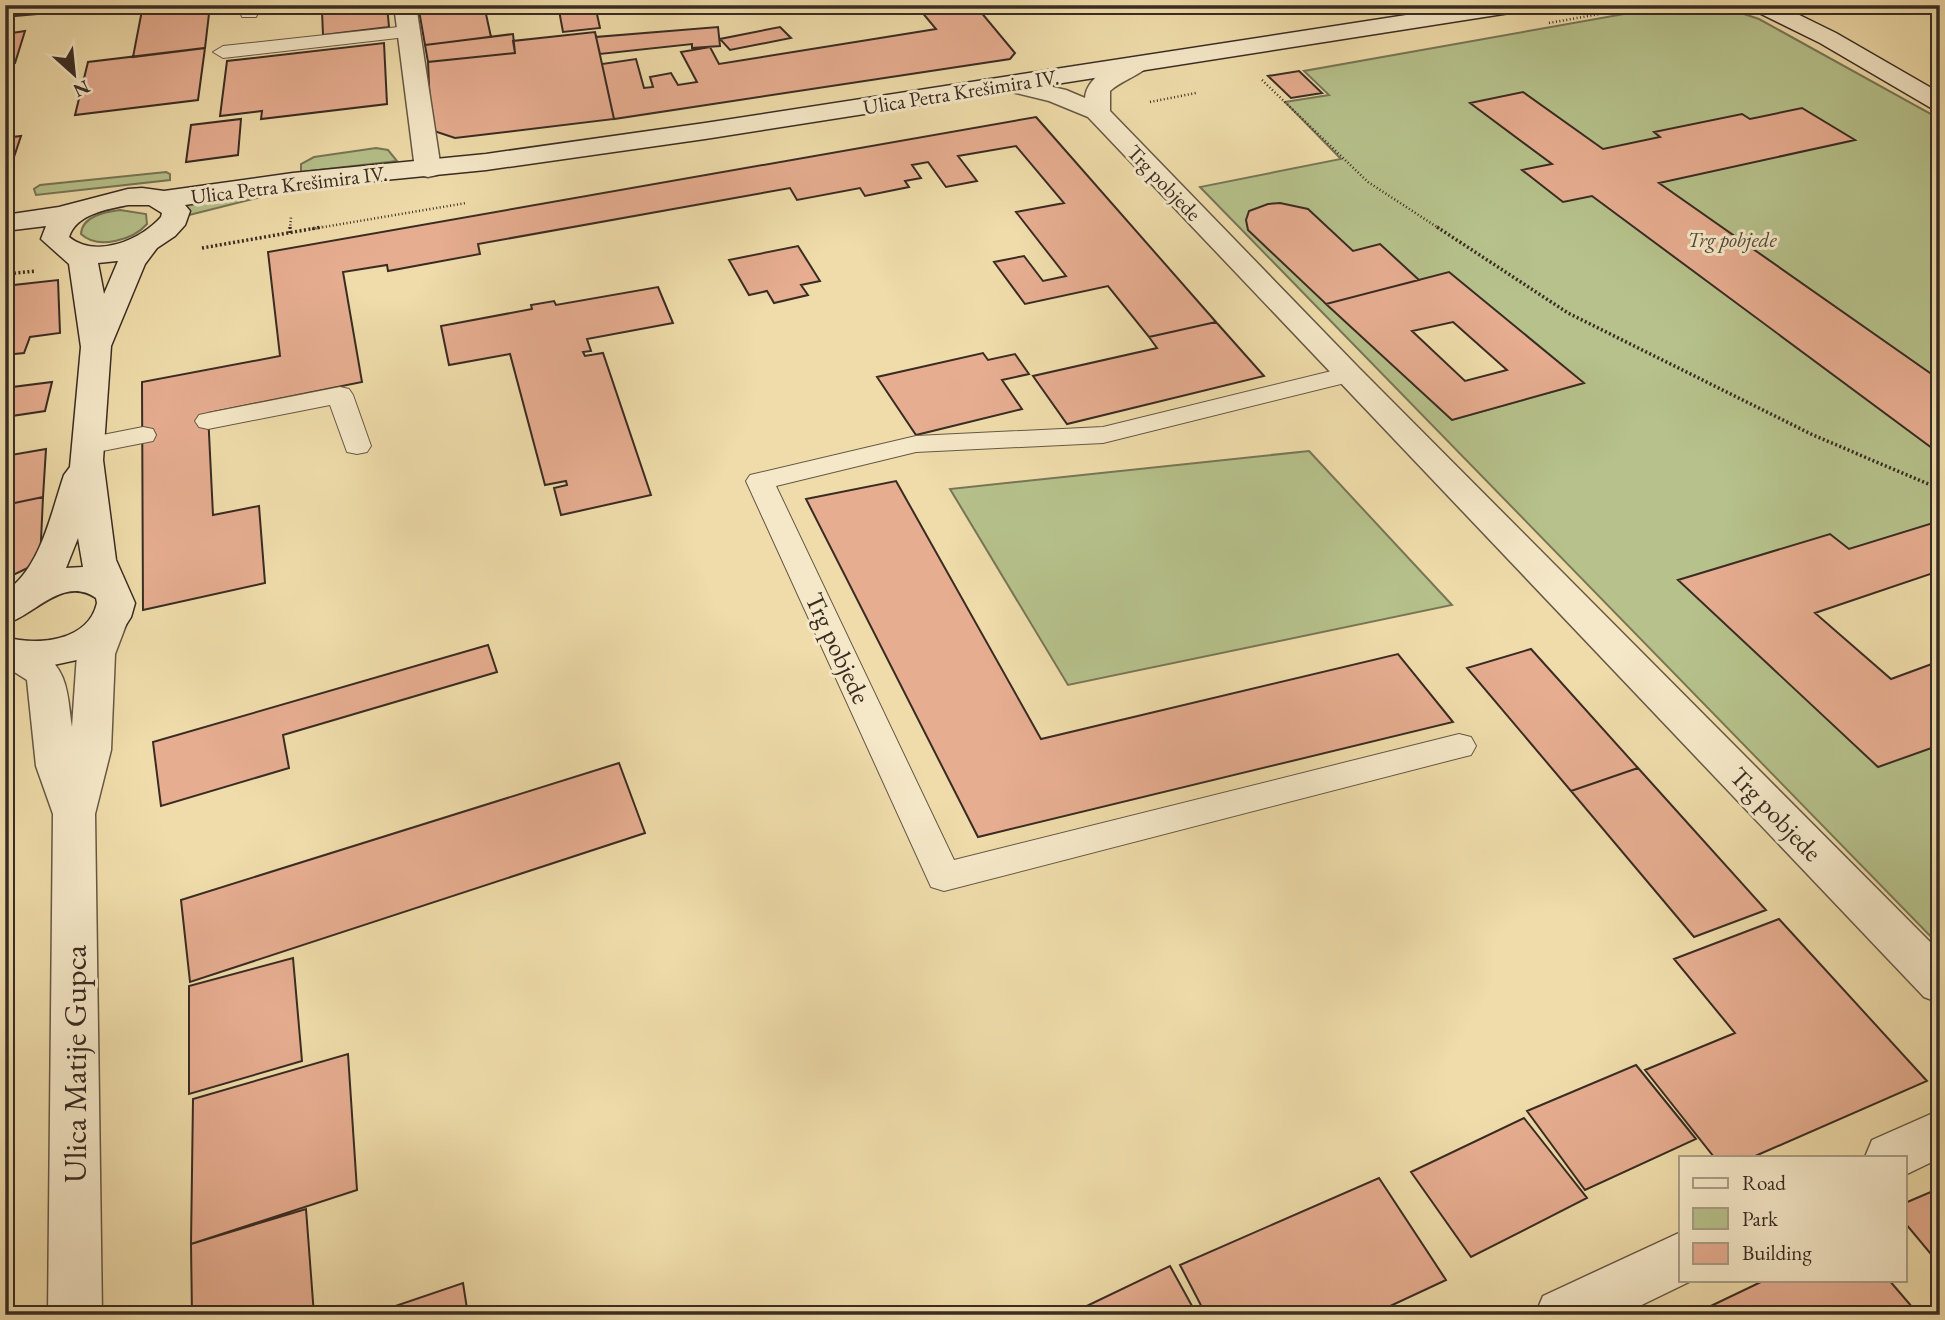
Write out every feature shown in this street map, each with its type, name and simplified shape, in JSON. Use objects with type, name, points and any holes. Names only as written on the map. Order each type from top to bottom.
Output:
[{"type":"main road","points":[[405,5],[422,169]]},
{"type":"main road","name":"Ulica Petra Krešimira IV.","points":[[78,211],[121,198],[147,197],[162,200],[293,181],[422,169],[691,134],[1511,6],[1537,5]]},
{"type":"main road","points":[[1761,5],[1828,38],[1940,103]]},
{"type":"main road","points":[[1797,5],[1940,85]]},
{"type":"main road","points":[[1097,112],[1098,89],[1114,75],[1139,64]]},
{"type":"main road","name":"Trg pobjede","points":[[1008,84],[1057,95],[1097,112],[1348,375],[1940,983]]},
{"type":"main road","name":"Ulica Petra Krešimira IV.","points":[[146,243],[170,227],[292,195],[422,169]]},
{"type":"main road","points":[[162,200],[176,211],[170,227]]},
{"type":"main road","points":[[5,223],[78,211]]},
{"type":"main road","points":[[13,603],[42,577],[57,551],[86,453],[96,347],[86,268],[81,259],[55,239],[56,229],[78,211]]},
{"type":"main road","points":[[5,240],[107,254],[146,243]]},
{"type":"main road","points":[[96,347],[131,263],[146,243]]},
{"type":"main road","points":[[86,453],[98,560],[109,607]]},
{"type":"main road","points":[[13,603],[45,586],[84,579],[100,583],[109,607]]},
{"type":"main road","points":[[10,653],[37,657],[77,646],[109,607]]},
{"type":"main road","name":"Ulica Matije Gupca","points":[[75,1315],[74,814],[91,750],[96,653],[109,607]]},
{"type":"main road","name":"Ulica Matije Gupca","points":[[10,653],[40,670],[46,680],[57,766],[74,814]]},
{"type":"main road","points":[[1892,1156],[1940,1133]]},
{"type":"main road","points":[[1562,1315],[1679,1259]]},
{"type":"lane","points":[[223,52],[408,32]]},
{"type":"lane","name":"Trg pobjede","points":[[1348,375],[1103,435],[916,444],[760,481],[944,877],[1459,746]]},
{"type":"lane","points":[[208,421],[340,395],[358,446]]},
{"type":"lane","points":[[86,453],[143,435]]},
{"type":"path","points":[[1228,51],[1368,182],[1568,313],[1813,435],[1940,489]]},
{"type":"green space","name":"Trg pobjede","points":[[1669,6],[1732,10],[1759,19],[1940,119],[1940,525],[1849,549],[1679,580],[1940,745],[1940,946],[1200,187],[1341,159],[1285,102],[1329,95],[1304,71]],"holes":[[[1449,273],[1583,383],[1452,420],[1327,304]]]},
{"type":"green space","points":[[376,148],[388,150],[397,161],[301,172],[301,164],[314,157]]},
{"type":"green space","points":[[166,172],[170,174],[170,180],[36,195],[34,189],[40,185]]},
{"type":"green space","points":[[264,190],[265,196],[189,215],[185,204]]},
{"type":"green space","points":[[120,210],[146,214],[147,224],[133,235],[115,241],[97,241],[81,234],[85,223],[90,219]]},
{"type":"green space","points":[[1309,451],[1452,605],[1068,685],[950,489]]},
{"type":"building","points":[[5,5],[40,5],[37,14],[5,17]]},
{"type":"building","points":[[143,5],[210,5],[205,48],[133,57]]},
{"type":"building","points":[[278,5],[321,5],[279,11]]},
{"type":"building","points":[[387,5],[389,27],[323,35],[322,11]]},
{"type":"building","points":[[418,5],[484,5],[491,37],[425,45]]},
{"type":"building","points":[[558,5],[595,5],[600,28],[563,32]]},
{"type":"building","points":[[916,5],[975,5],[1015,53],[1010,59],[614,119],[602,64],[636,59],[644,88],[653,87],[650,77],[671,73],[678,85],[697,82],[681,52],[710,47],[719,64],[936,29]]},
{"type":"building","points":[[718,27],[720,46],[692,48],[692,44],[600,54],[596,37]]},
{"type":"building","points":[[780,27],[791,38],[730,50],[720,39]]},
{"type":"building","points":[[25,31],[15,63],[5,64],[5,34]]},
{"type":"building","points":[[595,32],[614,119],[455,138],[431,130],[428,62],[515,53],[513,41]]},
{"type":"building","points":[[513,34],[515,53],[428,62],[425,45]]},
{"type":"building","points":[[384,43],[387,104],[261,119],[262,111],[220,116],[227,61]]},
{"type":"building","points":[[205,48],[198,100],[75,115],[88,62]]},
{"type":"building","points":[[1299,71],[1322,93],[1291,98],[1268,76]]},
{"type":"building","points":[[1523,92],[1603,149],[1660,137],[1654,132],[1742,114],[1750,119],[1802,108],[1855,140],[1659,183],[1940,380],[1940,454],[1592,196],[1563,202],[1522,170],[1552,164],[1470,103]]},
{"type":"building","points":[[1036,117],[1216,322],[1149,337],[1108,286],[1025,304],[994,262],[1024,256],[1043,281],[1066,276],[1016,212],[1064,203],[1016,146],[958,156],[977,181],[946,187],[928,162],[912,165],[921,178],[905,181],[909,187],[865,196],[860,188],[797,200],[790,188],[478,244],[480,254],[388,271],[387,265],[343,272],[362,382],[208,413],[213,515],[259,506],[265,583],[143,610],[142,382],[280,356],[268,252]]},
{"type":"building","points":[[241,119],[238,155],[186,162],[191,125]]},
{"type":"building","points":[[21,136],[9,172],[5,173],[5,138]]},
{"type":"building","points":[[1280,203],[1308,209],[1353,251],[1380,244],[1419,280],[1326,304],[1248,230],[1246,220],[1249,211]]},
{"type":"building","points":[[798,246],[820,281],[801,285],[808,295],[774,303],[767,291],[749,295],[729,260]]},
{"type":"building","points":[[1449,272],[1584,383],[1452,420],[1326,304]],"holes":[[[1453,322],[1507,370],[1465,381],[1412,331]]]},
{"type":"building","points":[[58,280],[60,333],[30,337],[24,353],[5,355],[5,286]]},
{"type":"building","points":[[658,287],[673,323],[587,339],[591,351],[583,352],[585,356],[603,353],[651,495],[561,515],[554,488],[567,485],[566,481],[545,485],[510,354],[449,365],[441,326],[532,309],[531,305],[554,301],[556,305]]},
{"type":"building","points":[[1216,322],[1264,376],[1067,424],[1033,376],[1157,348],[1149,337]]},
{"type":"building","points":[[983,353],[988,360],[1015,354],[1029,374],[1002,380],[1022,409],[916,435],[877,377]]},
{"type":"building","points":[[52,382],[45,411],[5,417],[5,388]]},
{"type":"building","points":[[46,449],[43,497],[5,505],[5,456]]},
{"type":"building","points":[[896,481],[1041,739],[1398,654],[1453,722],[978,837],[806,499]]},
{"type":"building","points":[[43,497],[40,562],[5,579],[5,505]]},
{"type":"building","points":[[1936,522],[1940,525],[1940,582],[1930,574],[1815,613],[1891,679],[1940,661],[1940,745],[1878,767],[1678,580],[1830,534],[1849,549]]},
{"type":"building","points":[[488,645],[497,672],[283,735],[289,768],[161,806],[153,742]]},
{"type":"building","points":[[1531,649],[1638,768],[1571,791],[1467,668]]},
{"type":"building","points":[[619,763],[645,833],[190,982],[181,900]]},
{"type":"building","points":[[1638,768],[1766,910],[1694,937],[1571,791]]},
{"type":"building","points":[[1779,919],[1927,1081],[1755,1156],[1713,1156],[1645,1070],[1735,1033],[1674,959]]},
{"type":"building","points":[[293,958],[302,1061],[189,1094],[189,986]]},
{"type":"building","points":[[348,1054],[357,1190],[191,1244],[193,1099]]},
{"type":"building","points":[[1636,1065],[1696,1139],[1585,1190],[1527,1111]]},
{"type":"building","points":[[1524,1118],[1587,1198],[1471,1257],[1411,1172]]},
{"type":"building","points":[[1379,1178],[1446,1280],[1371,1315],[1206,1315],[1180,1265]]},
{"type":"building","points":[[1940,1188],[1940,1265],[1906,1224],[1906,1203]]},
{"type":"building","points":[[12,1193],[5,1290],[5,1195]]},
{"type":"building","points":[[306,1209],[314,1315],[192,1315],[191,1244]]},
{"type":"building","points":[[1170,1266],[1197,1315],[1068,1315]]},
{"type":"building","points":[[1761,1282],[1891,1282],[1919,1315],[1692,1315]]},
{"type":"building","points":[[463,1283],[468,1315],[369,1315]]}]
